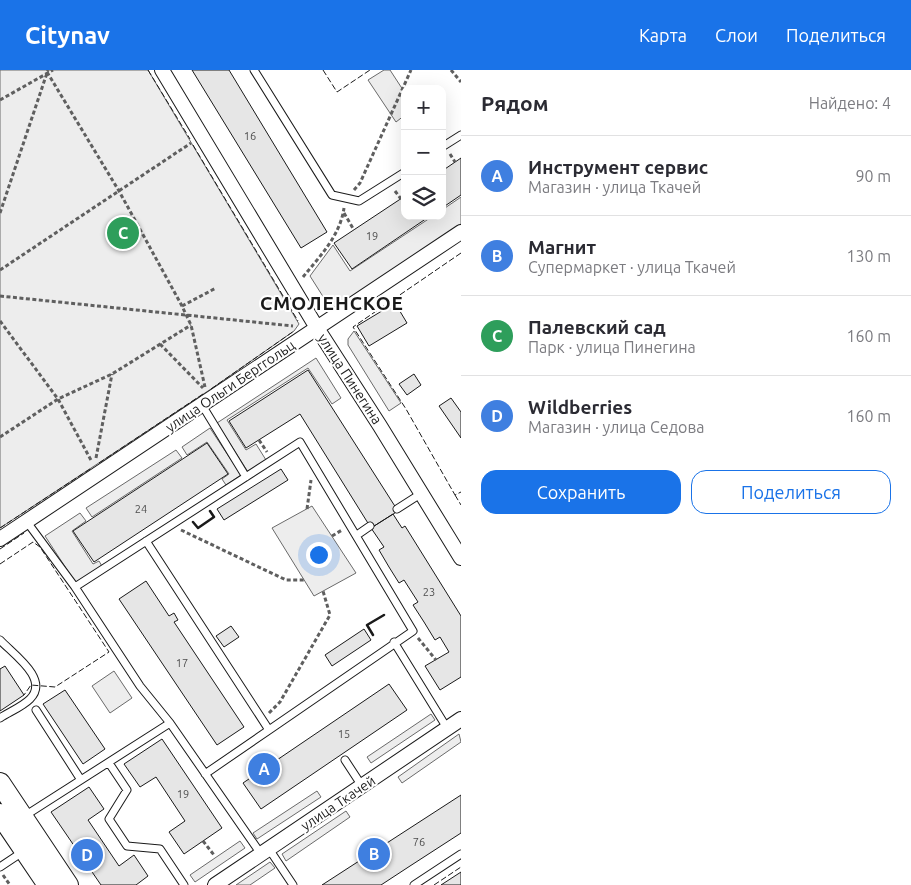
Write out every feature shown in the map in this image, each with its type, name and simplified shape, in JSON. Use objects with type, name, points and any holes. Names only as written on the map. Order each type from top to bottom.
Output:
[{"type":"main road","points":[[0,783],[68,885]]},
{"type":"main road","points":[[0,814],[48,885]]},
{"type":"street","name":"улица Пинегина","points":[[162,70],[317,328],[461,558]]},
{"type":"street","name":"улица Ольги Берггольц","points":[[0,539],[461,232]]},
{"type":"street","name":"улица Ткачей","points":[[215,885],[456,725]]},
{"type":"lane","points":[[254,70],[332,195],[359,202],[401,175]]},
{"type":"lane","points":[[446,145],[461,135]]},
{"type":"lane","points":[[202,405],[246,477]]},
{"type":"lane","points":[[75,587],[300,442],[413,631],[394,642],[205,774]]},
{"type":"lane","points":[[397,510],[422,494]]},
{"type":"lane","points":[[27,522],[75,587],[140,686],[170,723],[205,774],[265,852],[294,885]]},
{"type":"lane","points":[[357,535],[370,526]]},
{"type":"lane","points":[[146,542],[269,730]]},
{"type":"lane","points":[[0,640],[34,675],[36,684],[29,700],[0,718]]},
{"type":"lane","points":[[394,642],[456,725]]},
{"type":"lane","points":[[36,710],[81,780]]},
{"type":"lane","points":[[23,818],[170,723]]},
{"type":"lane","points":[[345,760],[362,786]]},
{"type":"lane","points":[[109,763],[128,790],[110,819],[127,846],[160,849],[184,885]]},
{"type":"lane","points":[[0,867],[25,850]]},
{"type":"lane","points":[[414,885],[461,854]]},
{"type":"path","points":[[0,100],[47,71],[53,70]]},
{"type":"path","points":[[303,277],[332,241],[344,213],[346,198],[360,183],[411,70]]},
{"type":"path","points":[[451,70],[461,82]]},
{"type":"path","points":[[47,71],[182,306],[191,325],[207,392],[160,344]]},
{"type":"path","points":[[0,213],[47,71]]},
{"type":"path","points":[[0,270],[194,141]]},
{"type":"path","points":[[344,213],[354,230]]},
{"type":"path","points":[[182,306],[216,288]]},
{"type":"path","points":[[0,296],[187,317],[299,327]]},
{"type":"path","points":[[0,321],[58,399],[94,466],[112,374]]},
{"type":"path","points":[[0,437],[58,399],[112,374],[191,325]]},
{"type":"path","points":[[307,509],[313,464]]},
{"type":"path","points":[[171,525],[286,580],[304,580]]},
{"type":"path","points":[[262,720],[280,702],[330,615],[323,591]]},
{"type":"path","points":[[413,631],[436,660]]},
{"type":"path","points":[[203,840],[214,856]]},
{"type":"shaded area","points":[[0,70],[148,70],[299,324],[294,331],[211,389],[0,528]]},
{"type":"shaded area","points":[[384,70],[390,70],[401,87],[401,118],[396,122],[368,80]]},
{"type":"shaded area","points":[[461,197],[461,224],[339,307],[329,306],[310,276],[333,245],[350,271],[427,220],[446,220],[446,207]]},
{"type":"shaded area","points":[[354,331],[401,403],[389,411],[348,345],[348,339]]},
{"type":"shaded area","points":[[316,358],[341,398],[332,404],[308,368],[227,420],[246,450],[256,444],[266,460],[248,472],[217,423]]},
{"type":"shaded area","points":[[210,428],[241,475],[226,485],[222,479],[229,474],[207,442],[187,455],[182,447]]},
{"type":"shaded area","points":[[176,450],[182,458],[92,517],[86,508]]},
{"type":"shaded area","points":[[312,506],[356,573],[314,596],[272,528]]},
{"type":"shaded area","points":[[80,513],[86,521],[72,531],[93,564],[99,561],[103,568],[77,585],[45,536]]},
{"type":"shaded area","points":[[114,671],[132,698],[110,713],[92,686]]},
{"type":"shaded area","points":[[431,714],[435,720],[371,763],[367,757]]},
{"type":"shaded area","points":[[459,734],[461,742],[402,783],[398,777]]},
{"type":"shaded area","points":[[317,791],[321,797],[257,839],[253,833]]},
{"type":"shaded area","points":[[346,811],[350,817],[286,861],[282,854]]},
{"type":"shaded area","points":[[240,841],[245,848],[195,882],[190,875]]},
{"type":"shaded area","points":[[270,862],[275,868],[250,885],[236,885]]},
{"type":"building","points":[[192,70],[229,70],[327,232],[301,248]]},
{"type":"building","points":[[461,158],[461,195],[446,205],[446,175],[446,168]]},
{"type":"building","points":[[401,199],[401,220],[424,220],[352,269],[334,243]]},
{"type":"building","points":[[395,303],[407,323],[369,346],[357,326]]},
{"type":"building","points":[[308,370],[398,511],[371,528],[300,414],[246,448],[229,421]]},
{"type":"building","points":[[414,374],[421,385],[407,395],[399,384]]},
{"type":"building","points":[[451,398],[461,412],[461,438],[439,406]]},
{"type":"building","points":[[207,443],[228,474],[94,562],[73,531]]},
{"type":"building","points":[[281,469],[288,480],[224,520],[217,509]]},
{"type":"building","points":[[393,514],[402,528],[405,526],[461,616],[461,677],[440,690],[425,666],[449,652],[440,637],[435,640],[413,605],[418,602],[404,580],[399,583],[379,550],[384,547],[371,528]]},
{"type":"building","points":[[146,581],[169,616],[174,613],[178,620],[174,622],[244,727],[217,745],[119,599]]},
{"type":"building","points":[[231,626],[239,637],[224,647],[216,636]]},
{"type":"building","points":[[364,629],[371,640],[332,666],[325,655]]},
{"type":"building","points":[[5,666],[24,695],[0,711],[0,669]]},
{"type":"building","points":[[389,684],[407,710],[261,809],[243,783]]},
{"type":"building","points":[[65,690],[105,749],[83,764],[43,704]]},
{"type":"building","points":[[162,739],[222,828],[184,854],[169,832],[185,821],[156,777],[140,787],[124,764]]},
{"type":"building","points":[[89,787],[104,809],[88,820],[119,866],[134,855],[148,876],[136,885],[101,885],[51,812]]},
{"type":"building","points":[[461,795],[461,833],[381,885],[322,885]]},
{"type":"building","points":[[461,872],[461,885],[441,885]]},
{"type":"fence","points":[[148,70],[190,139]]},
{"type":"fence","points":[[323,70],[337,92],[370,70]]},
{"type":"fence","points":[[193,145],[298,321]]},
{"type":"fence","points":[[461,253],[353,327],[406,409],[455,495],[461,492]]},
{"type":"fence","points":[[211,389],[294,331]]},
{"type":"fence","points":[[99,463],[203,394]]},
{"type":"fence","points":[[0,528],[90,469]]},
{"type":"fence","points":[[455,495],[461,505]]},
{"type":"fence","points":[[0,549],[24,533]]},
{"type":"fence","points":[[0,564],[33,542],[40,547],[109,652],[55,687],[31,685],[24,695]]},
{"type":"fence","points":[[434,885],[461,867]]},
{"type":"wall","points":[[193,522],[198,528],[214,517],[210,511]]},
{"type":"wall","points":[[373,635],[367,625],[384,615]]},
{"type":"place","name":"Палевский сад","points":[[123,233]]},
{"type":"place","name":"Инструмент сервис","points":[[264,769]]},
{"type":"place","name":"Магнит","points":[[374,854]]},
{"type":"place","name":"Wildberries","points":[[87,855]]},
{"type":"district","name":"СМОЛЕНСКОЕ","points":[[332,303]]}]
